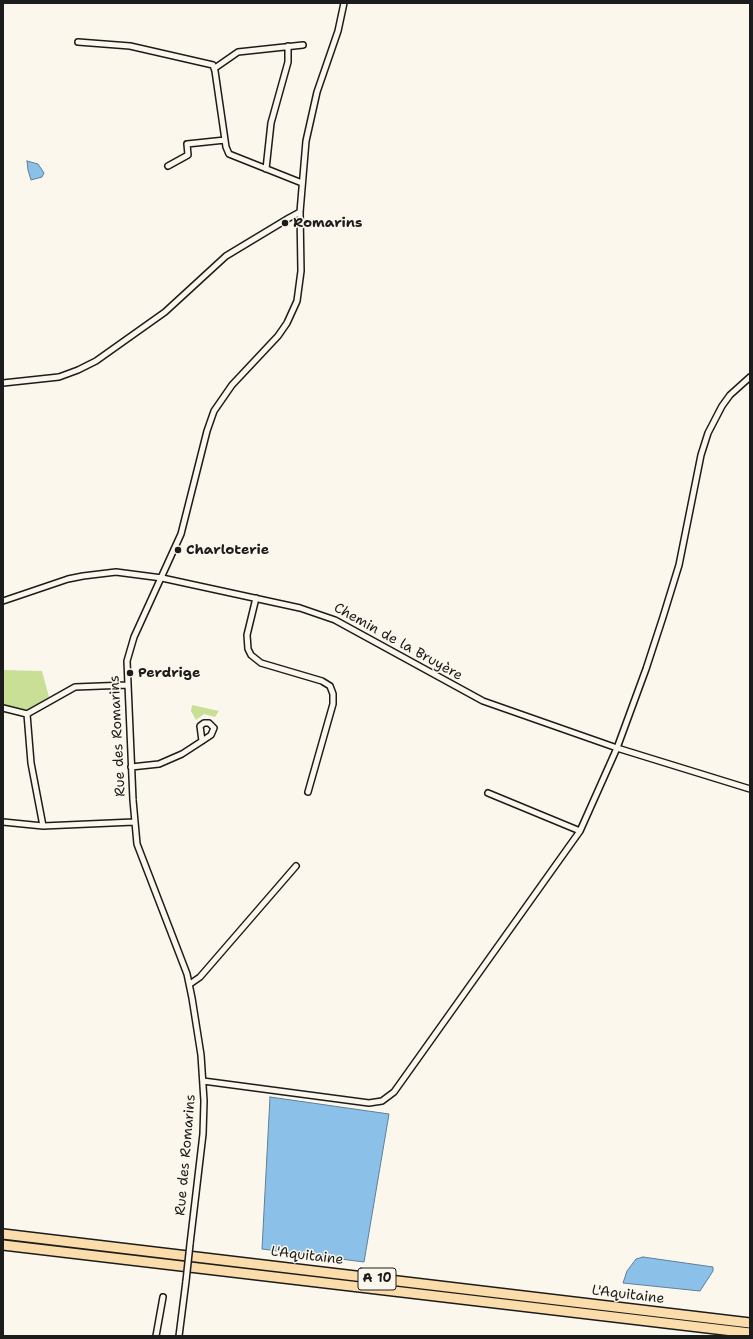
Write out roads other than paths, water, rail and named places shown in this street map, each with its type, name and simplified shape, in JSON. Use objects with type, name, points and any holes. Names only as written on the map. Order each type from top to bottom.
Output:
[{"type":"highway","name":"L'Aquitaine","points":[[3,1234],[750,1323]]},
{"type":"highway","name":"L'Aquitaine","points":[[3,1245],[750,1333]]},
{"type":"street","name":"Rue des Romarins","points":[[179,1336],[203,1134],[203,1081],[190,984],[140,856],[134,822],[127,661],[130,645],[162,578],[184,526],[207,431],[214,411],[232,385],[278,336],[287,322],[297,301],[301,272],[300,212],[308,127],[317,92],[338,31],[344,3]]},
{"type":"street","points":[[78,42],[130,46],[210,64],[215,68],[227,151],[232,156],[302,183]]},
{"type":"street","points":[[215,68],[238,52],[303,45]]},
{"type":"street","points":[[266,169],[270,123],[288,62],[288,46]]},
{"type":"street","points":[[168,166],[188,154],[187,144],[225,140]]},
{"type":"street","points":[[3,383],[59,377],[96,361],[165,312],[226,256],[284,220],[300,212]]},
{"type":"street","points":[[203,1081],[368,1103],[376,1103],[388,1097],[446,1021],[580,831],[616,748],[646,669],[672,589],[684,543],[698,466],[706,437],[722,406],[730,395],[750,378]]},
{"type":"street","name":"Chemin de la Bruyère","points":[[3,601],[83,576],[116,572],[162,578],[306,610],[335,620],[483,701],[616,748],[750,789]]},
{"type":"street","points":[[256,598],[247,635],[248,649],[251,655],[261,663],[322,681],[330,686],[333,694],[333,704],[308,792]]},
{"type":"street","points":[[3,708],[27,714],[75,687],[127,685]]},
{"type":"street","points":[[27,714],[31,763],[43,826]]},
{"type":"street","points":[[131,767],[152,766],[167,762],[202,741]]},
{"type":"street","points":[[488,793],[580,831]]},
{"type":"street","points":[[3,822],[43,826],[134,822]]},
{"type":"street","points":[[190,984],[200,977],[296,866]]},
{"type":"street","points":[[156,1336],[163,1297]]},
{"type":"water","points":[[27,161],[38,164],[44,173],[42,177],[31,180]]},
{"type":"water","points":[[270,1097],[389,1114],[364,1262],[262,1249]]},
{"type":"water","points":[[643,1257],[713,1267],[713,1271],[700,1291],[623,1283],[627,1271],[636,1259]]},
{"type":"place","name":"Romarins","points":[[285,223]]},
{"type":"place","name":"Charloterie","points":[[178,550]]},
{"type":"place","name":"Perdrige","points":[[130,673]]}]
